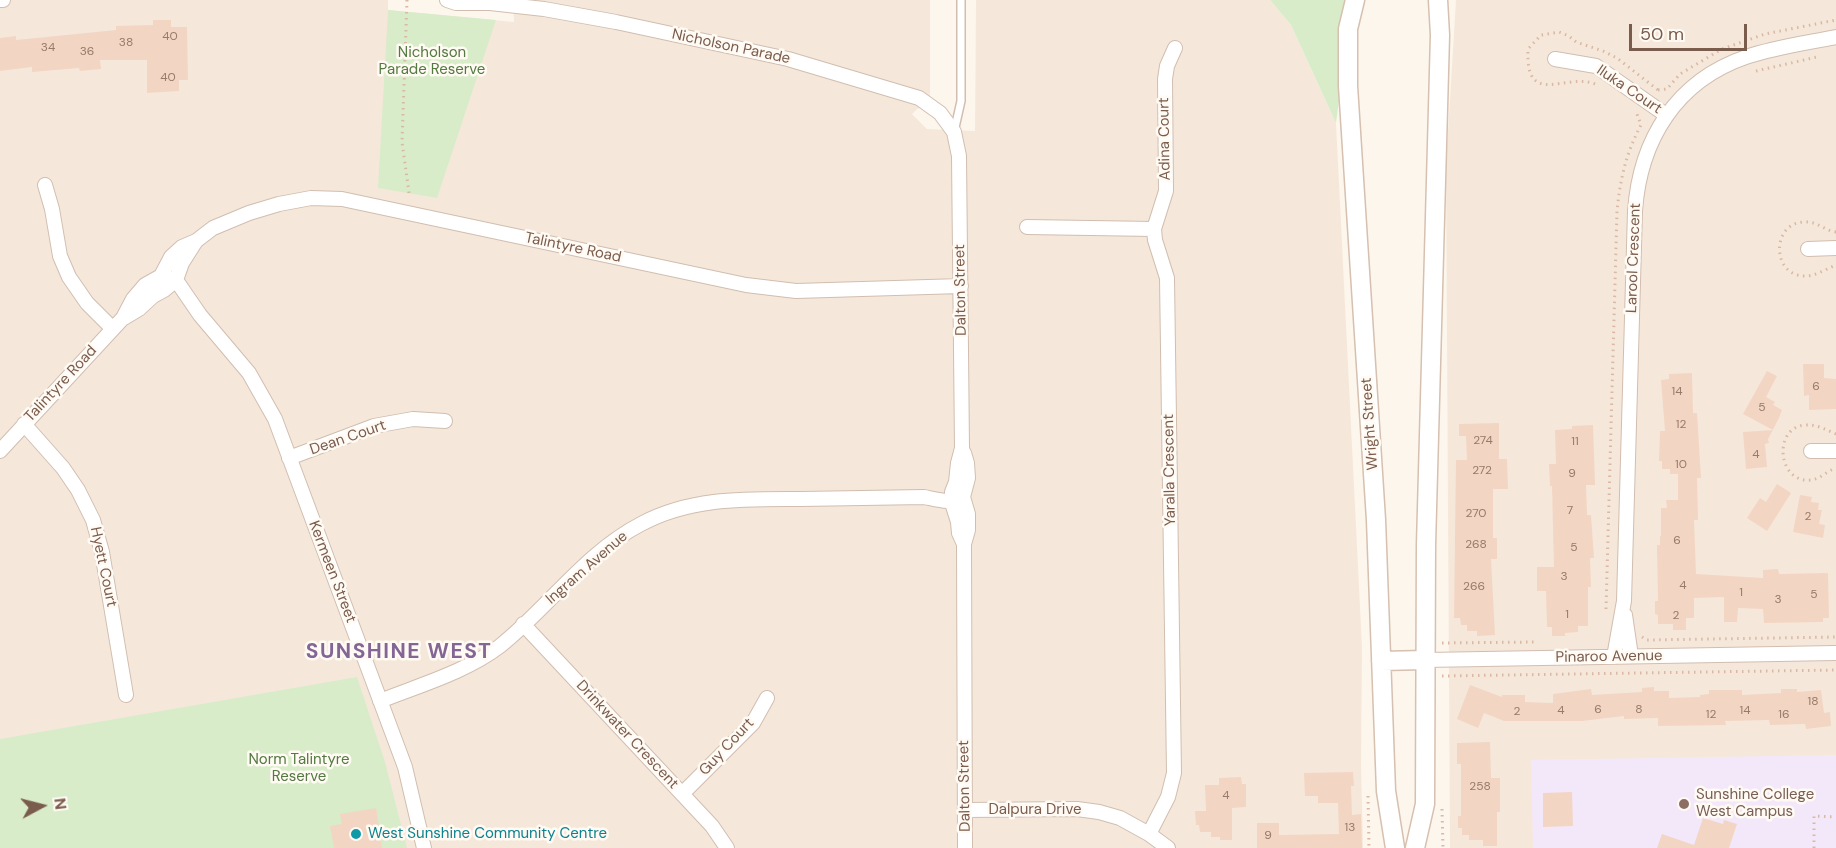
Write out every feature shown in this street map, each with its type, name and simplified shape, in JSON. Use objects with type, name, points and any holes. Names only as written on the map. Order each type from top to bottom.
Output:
[{"type":"street","name":"Nicholson Parade","points":[[447,0],[456,3],[485,2],[544,9],[788,59],[919,98],[940,113],[954,132]]},
{"type":"street","name":"Wright Street","points":[[1355,0],[1348,29],[1347,75],[1376,520],[1386,791],[1395,848]]},
{"type":"street","points":[[1415,848],[1425,807],[1425,545],[1440,35],[1438,0]]},
{"type":"street","name":"Larool Crescent","points":[[1614,657],[1623,601],[1636,194],[1649,143],[1666,115],[1684,95],[1729,64],[1761,53],[1836,37]]},
{"type":"street","name":"Adina Court","points":[[1154,230],[1166,191],[1165,79],[1167,66],[1175,48]]},
{"type":"street","name":"Iluka Court","points":[[1555,60],[1596,66],[1666,115]]},
{"type":"street","name":"Dalton Street","points":[[954,132],[959,156],[961,286],[962,448],[955,497],[958,533],[964,544],[965,848]]},
{"type":"street","points":[[45,185],[52,209],[60,256],[69,277],[87,303],[113,329]]},
{"type":"street","name":"Talintyre Road","points":[[0,451],[123,318],[133,299],[145,285],[168,281],[171,257],[182,247],[196,241],[213,228],[249,213],[311,198],[342,198],[746,285],[796,291],[961,286]]},
{"type":"street","points":[[1027,227],[1154,230]]},
{"type":"street","name":"Yaralla Crescent","points":[[1149,834],[1168,797],[1174,772],[1175,746],[1167,278],[1154,230]]},
{"type":"street","points":[[1808,249],[1836,248]]},
{"type":"street","name":"Kermeen Street","points":[[168,281],[249,373],[275,419],[405,767],[424,848]]},
{"type":"street","name":"Dean Court","points":[[289,458],[374,426],[413,419],[445,421]]},
{"type":"street","name":"Hyett Court","points":[[24,424],[63,468],[78,490],[93,520],[102,552],[126,695]]},
{"type":"street","points":[[1811,451],[1836,451]]},
{"type":"street","name":"Ingram Avenue","points":[[380,701],[464,667],[499,646],[601,551],[640,524],[668,512],[695,504],[729,500],[955,497]]},
{"type":"street","name":"Larool Crescent","points":[[1623,601],[1631,656]]},
{"type":"street","name":"Drinkwater Crescent","points":[[523,624],[712,826],[727,848]]},
{"type":"street","name":"Pinaroo Avenue","points":[[1381,661],[1836,653]]},
{"type":"street","name":"Guy Court","points":[[682,794],[753,723],[767,698]]},
{"type":"street","name":"Dalpura Drive","points":[[965,810],[1077,809],[1099,812],[1120,818],[1149,834],[1168,848]]},
{"type":"lane","points":[[954,132],[961,102],[961,0]]},
{"type":"path","points":[[407,0],[402,133],[410,193]]},
{"type":"path","points":[[1597,85],[1585,80],[1549,86],[1539,83],[1529,68],[1528,49],[1540,35],[1559,32],[1576,42],[1617,58],[1659,90],[1638,117]]},
{"type":"path","points":[[1754,71],[1824,56]]},
{"type":"path","points":[[1606,611],[1619,188],[1630,145],[1641,125],[1638,117],[1629,109]]},
{"type":"path","points":[[1440,676],[1836,670]]},
{"type":"path","points":[[1814,848],[1814,816],[1836,817]]},
{"type":"shaded area","points":[[0,0],[388,0],[388,10],[514,22],[513,0],[930,0],[930,97],[912,114],[927,129],[975,131],[976,0],[1270,0],[1291,25],[1336,123],[1362,647],[1363,848],[0,848]]},
{"type":"shaded area","points":[[1456,0],[1836,0],[1836,848],[1450,848],[1446,166]]},
{"type":"shaded area","name":"Sunshine College West Campus","points":[[1836,755],[1836,848],[1533,848],[1531,760]]},
{"type":"green space","points":[[1270,0],[1347,0],[1336,123],[1291,25]]},
{"type":"green space","name":"Nicholson Parade Reserve","points":[[388,10],[496,20],[437,198],[378,188]]},
{"type":"green space","name":"Norm Talintyre Reserve","points":[[357,677],[385,762],[407,848],[0,848],[0,739]]},
{"type":"building","points":[[153,20],[171,20],[171,27],[187,27],[188,80],[179,80],[179,91],[147,93],[147,60],[100,60],[101,69],[80,71],[79,68],[32,72],[32,67],[0,71],[0,38],[16,36],[16,40],[116,30],[116,26],[153,25]]},
{"type":"building","points":[[1803,364],[1824,364],[1824,378],[1836,379],[1836,409],[1809,410],[1809,395],[1804,396]]},
{"type":"building","points":[[1767,371],[1777,376],[1766,397],[1782,410],[1773,430],[1743,414]]},
{"type":"building","points":[[1692,373],[1693,413],[1697,413],[1701,478],[1697,478],[1698,520],[1694,520],[1696,574],[1763,578],[1763,570],[1778,569],[1779,574],[1828,573],[1829,618],[1823,618],[1823,622],[1764,623],[1763,609],[1738,608],[1737,622],[1724,622],[1724,597],[1694,598],[1694,618],[1686,618],[1686,630],[1673,630],[1673,624],[1658,624],[1655,601],[1658,601],[1657,545],[1660,545],[1661,536],[1661,508],[1667,508],[1666,500],[1678,500],[1678,474],[1670,474],[1670,469],[1662,469],[1662,461],[1659,461],[1660,431],[1665,431],[1661,380],[1669,379],[1669,374]]},
{"type":"building","points":[[1499,423],[1499,459],[1507,459],[1508,489],[1493,489],[1493,538],[1497,538],[1497,559],[1491,559],[1495,635],[1477,636],[1477,631],[1467,631],[1467,625],[1461,625],[1460,618],[1454,618],[1456,460],[1467,460],[1466,436],[1459,436],[1459,424]]},
{"type":"building","points":[[1593,425],[1595,485],[1586,485],[1587,515],[1591,515],[1594,558],[1590,558],[1591,587],[1588,587],[1588,626],[1578,626],[1578,632],[1565,633],[1565,636],[1552,636],[1552,627],[1547,627],[1546,591],[1537,591],[1537,567],[1554,567],[1552,486],[1550,486],[1549,464],[1556,464],[1555,430]]},
{"type":"building","points":[[1773,430],[1768,439],[1769,443],[1765,444],[1767,467],[1746,469],[1743,432]]},
{"type":"building","points":[[1777,484],[1791,493],[1767,531],[1747,518],[1760,498],[1766,502]]},
{"type":"building","points":[[1800,495],[1812,497],[1811,502],[1819,503],[1818,510],[1822,510],[1819,524],[1825,525],[1823,538],[1793,532]]},
{"type":"building","points":[[1470,685],[1502,697],[1502,695],[1525,695],[1525,702],[1553,703],[1553,694],[1591,689],[1592,695],[1642,692],[1642,688],[1654,687],[1654,691],[1669,691],[1669,698],[1700,697],[1700,695],[1709,694],[1709,690],[1742,690],[1742,695],[1781,693],[1781,689],[1797,689],[1797,692],[1821,690],[1824,713],[1830,712],[1831,726],[1806,729],[1805,724],[1770,725],[1769,720],[1725,721],[1726,725],[1658,726],[1658,718],[1624,719],[1624,716],[1582,721],[1504,721],[1484,713],[1478,728],[1457,719]]},
{"type":"building","points":[[1490,742],[1491,778],[1500,778],[1500,812],[1497,812],[1497,846],[1483,846],[1483,840],[1469,840],[1469,835],[1462,835],[1462,828],[1458,828],[1458,816],[1461,816],[1461,764],[1457,764],[1457,743]]},
{"type":"building","points":[[1353,772],[1352,815],[1361,814],[1362,848],[1257,848],[1257,823],[1279,823],[1279,835],[1339,834],[1338,803],[1318,803],[1318,796],[1305,796],[1304,773]]},
{"type":"building","points":[[1241,777],[1242,784],[1246,784],[1246,807],[1232,808],[1232,840],[1220,840],[1220,837],[1211,837],[1211,832],[1200,832],[1199,825],[1196,825],[1195,811],[1206,811],[1205,785],[1219,785],[1219,778]]},
{"type":"building","points":[[1572,792],[1573,826],[1543,827],[1543,793]]},
{"type":"building","name":"West Sunshine Community Centre","points":[[376,808],[382,848],[334,848],[330,826],[342,824],[340,814]]},
{"type":"building","points":[[1703,818],[1723,824],[1724,820],[1737,824],[1729,848],[1657,848],[1662,834],[1694,845]]},
{"type":"place","name":"Sunshine College West Campus","points":[[1684,804]]},
{"type":"place","name":"West Sunshine Community Centre","points":[[356,834]]},
{"type":"district","name":"SUNSHINE WEST","points":[[399,652]]}]
